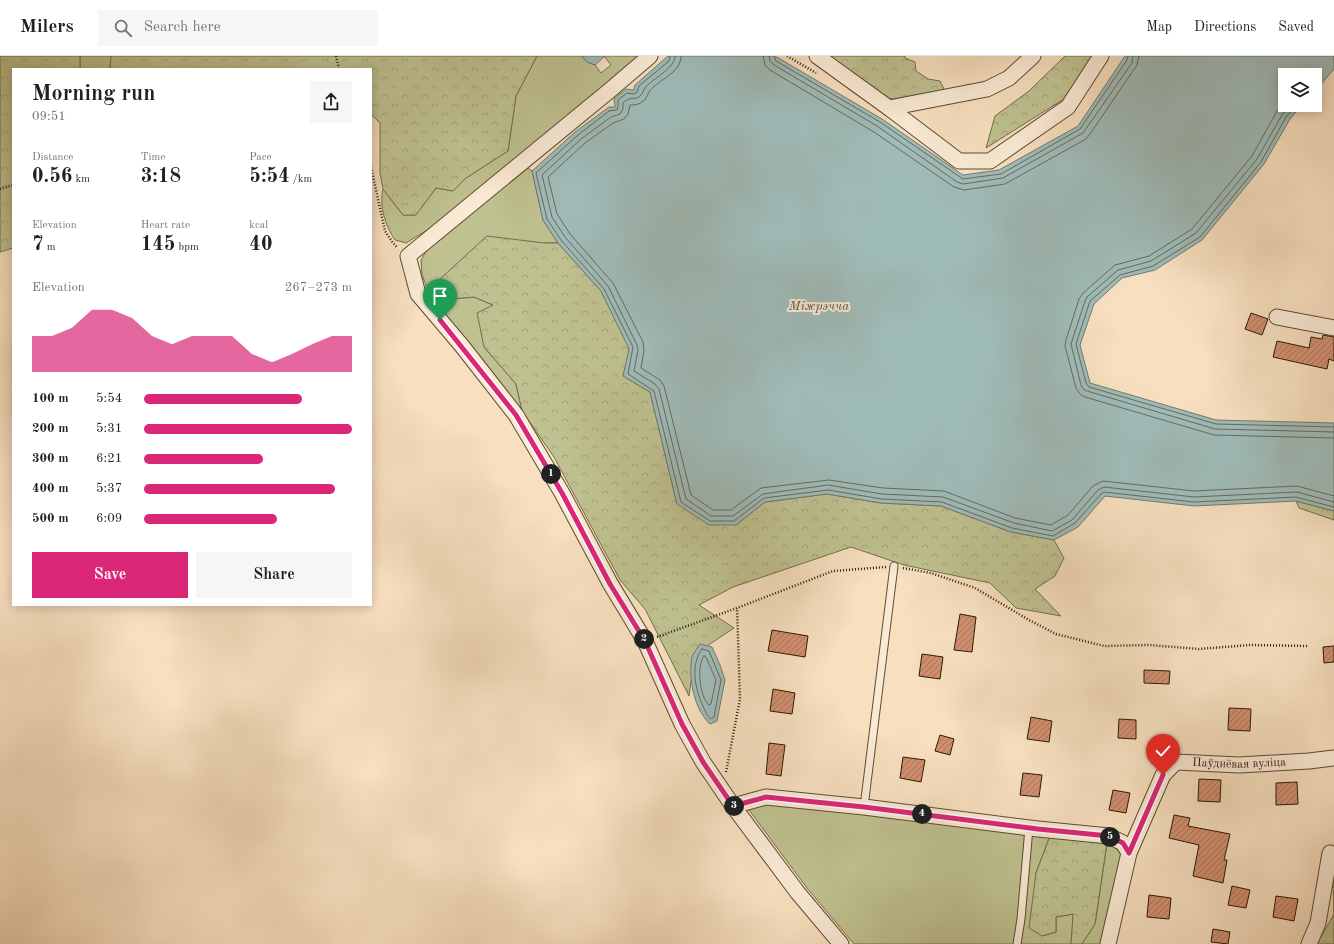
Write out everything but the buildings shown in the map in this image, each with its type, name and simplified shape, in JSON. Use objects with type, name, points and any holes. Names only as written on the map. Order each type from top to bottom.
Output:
[{"type":"street","points":[[650,56],[408,256],[418,294],[462,346],[516,415],[562,493],[610,584],[645,641],[682,724],[703,762],[722,791],[798,893],[841,944]]},
{"type":"street","points":[[817,56],[959,161],[990,161],[1068,106],[1102,56]]},
{"type":"street","points":[[889,108],[987,89],[1009,78],[1032,56]]},
{"type":"street","points":[[1277,317],[1334,328]]},
{"type":"street","name":"Паўднёвая вуліца","points":[[1108,944],[1129,853],[1163,775],[1176,762],[1239,765],[1334,758]]},
{"type":"street","points":[[733,806],[766,797],[1109,836],[1123,843],[1129,853]]},
{"type":"street","points":[[1309,944],[1318,923],[1330,853]]},
{"type":"lane","points":[[864,807],[894,566]]},
{"type":"lane","points":[[1017,944],[1021,919],[1029,828]]},
{"type":"path","points":[[336,56],[339,68]]},
{"type":"path","points":[[372,172],[385,231],[393,243],[408,256]]},
{"type":"path","points":[[0,189],[12,185]]},
{"type":"path","points":[[645,641],[833,571],[894,566],[931,573],[975,588],[1056,634],[1104,646],[1149,645],[1199,649],[1250,645],[1308,646]]},
{"type":"path","points":[[722,791],[740,699],[737,608]]},
{"type":"green space","points":[[0,56],[80,56],[80,68],[12,68],[12,248],[0,252]]},
{"type":"green space","points":[[80,56],[111,56],[110,68],[80,68]]},
{"type":"green space","points":[[111,56],[537,56],[516,96],[508,151],[466,178],[453,191],[436,188],[416,215],[403,215],[383,189],[380,173],[380,123],[372,115],[372,68],[110,68]]},
{"type":"green space","points":[[537,56],[582,56],[587,62],[595,65],[601,73],[611,65],[604,56],[640,56],[607,85],[429,229],[406,243],[395,240],[388,228],[382,209],[383,189],[403,215],[415,215],[436,188],[453,191],[466,178],[508,151],[516,96]]},
{"type":"green space","points":[[827,56],[905,56],[905,58],[915,62],[916,71],[928,79],[940,81],[945,91],[894,99],[884,98]]},
{"type":"green space","points":[[1065,56],[1092,56],[1064,99],[986,148],[995,116],[1029,91]]},
{"type":"green space","points":[[525,166],[532,171],[543,220],[558,243],[544,243],[451,299],[474,297],[493,305],[484,347],[516,384],[522,411],[432,300],[422,275],[421,260],[428,248]]},
{"type":"green space","points":[[487,236],[544,243],[558,243],[601,291],[630,349],[623,376],[650,392],[677,504],[736,525],[765,502],[827,494],[881,503],[941,506],[1011,532],[1054,540],[1064,558],[1055,576],[1035,589],[1061,616],[1016,608],[990,583],[904,565],[851,547],[733,587],[699,605],[734,628],[695,654],[689,696],[645,609],[620,580],[554,457],[522,411],[516,384],[484,347],[477,313],[493,305],[474,297],[451,299],[437,288],[439,280]]},
{"type":"green space","points":[[1296,501],[1334,511],[1334,520],[1299,508]]},
{"type":"green space","points":[[767,802],[1050,836],[1036,873],[1042,936],[1056,932],[1056,917],[1074,914],[1071,944],[854,944],[807,888],[749,810]]},
{"type":"green space","points":[[1050,836],[1107,843],[1095,924],[1082,944],[1071,944],[1073,914],[1056,917],[1056,932],[1042,936],[1029,928],[1036,873]]},
{"type":"green space","points":[[1107,843],[1118,850],[1122,857],[1101,944],[1082,944],[1095,924]]},
{"type":"green space","points":[[1334,881],[1334,914],[1333,884]]},
{"type":"green space","points":[[1334,914],[1334,944],[1317,944]]},
{"type":"water","points":[[582,56],[604,57],[595,65],[587,62]]},
{"type":"water","name":"Міжрэчча","points":[[668,56],[775,56],[882,119],[963,175],[999,170],[1078,126],[1125,56],[1334,56],[1334,69],[1322,83],[1322,68],[1278,68],[1278,112],[1296,112],[1290,119],[1264,164],[1202,240],[1155,270],[1122,278],[1094,304],[1080,345],[1090,383],[1216,420],[1334,423],[1334,511],[1296,501],[1194,506],[1105,496],[1078,527],[1054,540],[1011,532],[941,506],[881,503],[827,494],[765,502],[736,525],[709,525],[677,504],[650,392],[623,376],[629,349],[601,291],[558,243],[543,220],[532,171],[575,132],[609,107],[615,107],[614,99],[626,89],[634,90],[635,85]]},
{"type":"water","points":[[700,644],[712,647],[725,680],[717,721],[710,724],[704,718],[696,702],[692,683],[692,657]]},
{"type":"route","points":[[440,320],[516,415],[562,493],[610,584],[645,641],[682,724],[703,762],[733,806],[766,797],[1109,836],[1123,843],[1129,853],[1163,775]]}]
